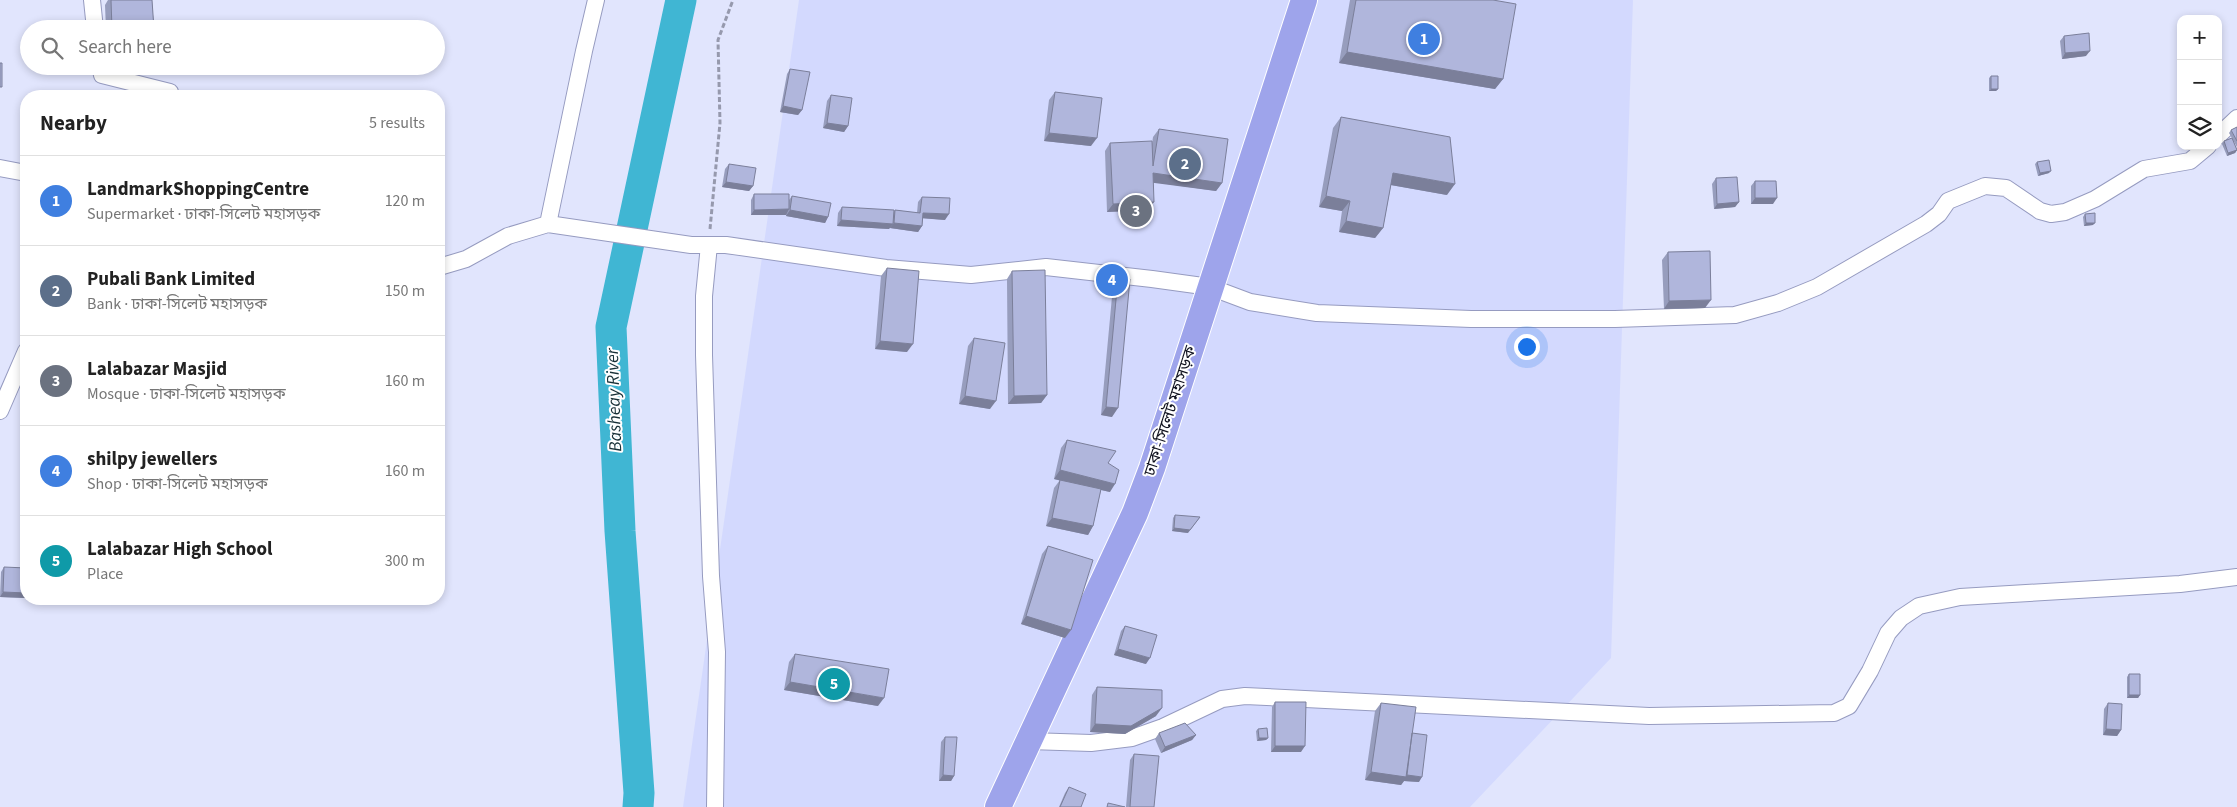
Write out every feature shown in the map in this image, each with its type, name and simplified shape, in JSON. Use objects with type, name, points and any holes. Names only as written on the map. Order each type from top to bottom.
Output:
[{"type":"highway","name":"ঢাকা-সিলেট মহাসড়ক","points":[[998,807],[1135,513],[1152,468],[1304,0]]},
{"type":"street","points":[[92,0],[94,20]]},
{"type":"street","points":[[548,224],[596,0]]},
{"type":"street","points":[[102,75],[162,90]]},
{"type":"street","points":[[2222,132],[2237,118]]},
{"type":"street","points":[[445,265],[466,259],[508,236],[548,224],[691,245],[726,245],[860,264],[971,275],[1046,267],[1152,278],[1210,288],[1250,302],[1317,313],[1526,320],[1615,320],[1735,315],[1778,303],[1817,287],[1926,224],[1939,214],[1948,201],[1985,186],[2006,188],[2040,211],[2050,214],[2065,212],[2095,199],[2144,169],[2190,161],[2203,150]]},
{"type":"street","points":[[0,168],[20,172]]},
{"type":"street","points":[[709,245],[704,296],[704,355],[711,576],[717,652],[714,807]]},
{"type":"street","points":[[0,410],[20,365]]},
{"type":"street","points":[[1030,741],[1090,743],[1132,738],[1163,727],[1222,700],[1245,696],[1649,716],[1834,713],[1849,706],[1870,671],[1888,633],[1901,618],[1919,606],[1960,597],[2180,584],[2237,577]]},
{"type":"path","points":[[709,245],[720,123],[718,40],[733,0]]},
{"type":"shaded area","points":[[799,0],[1633,0],[1611,658],[1470,807],[683,807]]},
{"type":"building","points":[[111,0],[152,0],[153,20],[112,20]]},
{"type":"building","points":[[1356,0],[1493,0],[1516,4],[1503,79],[1347,52]]},
{"type":"building","points":[[2089,33],[2090,51],[2065,53],[2064,36]]},
{"type":"building","points":[[0,63],[2,63],[2,87],[0,87]]},
{"type":"building","points":[[790,69],[810,72],[802,110],[783,106]]},
{"type":"building","points":[[1991,76],[1998,76],[1998,89],[1991,89]]},
{"type":"building","points":[[1055,92],[1102,98],[1097,138],[1049,133]]},
{"type":"building","points":[[831,95],[852,98],[848,126],[827,123]]},
{"type":"building","points":[[1341,117],[1450,137],[1455,184],[1393,173],[1383,228],[1346,221],[1350,201],[1326,196]]},
{"type":"building","points":[[2237,127],[2237,141],[2231,130]]},
{"type":"building","points":[[1159,129],[1228,139],[1222,183],[1153,173],[1154,202],[1113,204],[1110,143],[1152,141],[1153,166]]},
{"type":"building","points":[[2232,138],[2237,150],[2228,153],[2224,141]]},
{"type":"building","points":[[2049,160],[2051,171],[2040,173],[2037,162]]},
{"type":"building","points":[[729,164],[756,168],[753,186],[726,182]]},
{"type":"building","points":[[1737,177],[1739,202],[1717,204],[1716,178]]},
{"type":"building","points":[[1755,181],[1776,181],[1777,198],[1755,198]]},
{"type":"building","points":[[754,194],[789,194],[789,209],[754,210]]},
{"type":"building","points":[[792,196],[831,203],[828,217],[790,210]]},
{"type":"building","points":[[922,197],[950,198],[949,214],[923,213],[922,226],[894,223],[895,210],[920,213]]},
{"type":"building","points":[[842,207],[894,210],[893,224],[841,220]]},
{"type":"building","points":[[2095,213],[2095,223],[2086,223],[2085,214]]},
{"type":"building","points":[[1710,251],[1711,300],[1669,301],[1668,252]]},
{"type":"building","points":[[887,268],[919,271],[913,344],[880,341]]},
{"type":"building","points":[[1045,270],[1047,395],[1014,396],[1012,271]]},
{"type":"building","points":[[1118,278],[1130,279],[1118,408],[1106,407]]},
{"type":"building","points":[[974,338],[1005,343],[996,401],[965,396]]},
{"type":"building","points":[[1067,440],[1116,451],[1108,463],[1119,470],[1115,484],[1060,470]]},
{"type":"building","points":[[1060,480],[1101,489],[1093,526],[1052,518]]},
{"type":"building","points":[[1175,515],[1200,517],[1190,530],[1174,528]]},
{"type":"building","points":[[1048,546],[1093,560],[1071,630],[1026,616]]},
{"type":"building","points":[[4,567],[20,568],[20,593],[3,592]]},
{"type":"building","points":[[1125,626],[1157,635],[1150,658],[1118,649]]},
{"type":"building","points":[[795,654],[889,669],[884,698],[790,682]]},
{"type":"building","points":[[2129,674],[2140,674],[2140,695],[2129,695]]},
{"type":"building","points":[[1097,687],[1162,690],[1162,708],[1131,726],[1095,724]]},
{"type":"building","points":[[1275,702],[1306,702],[1305,746],[1275,746]]},
{"type":"building","points":[[1381,703],[1416,707],[1406,777],[1371,772]]},
{"type":"building","points":[[2108,703],[2122,704],[2121,730],[2106,729]]},
{"type":"building","points":[[1185,723],[1196,735],[1165,747],[1159,733]]},
{"type":"building","points":[[1267,728],[1268,738],[1259,738],[1258,729]]},
{"type":"building","points":[[1412,733],[1427,735],[1422,777],[1407,775]]},
{"type":"building","points":[[945,737],[957,737],[954,776],[943,775]]},
{"type":"building","points":[[1134,754],[1159,756],[1154,807],[1130,807]]},
{"type":"building","points":[[1069,787],[1086,794],[1081,807],[1060,807]]},
{"type":"building","points":[[1108,803],[1125,807],[1107,807]]},
{"type":"waterway","name":"Basheay River","points":[[638,807],[639,793],[620,531],[611,327],[681,0]]},
{"type":"place","name":"LandmarkShoppingCentre","points":[[1424,39]]},
{"type":"place","name":"Pubali Bank Limited","points":[[1185,164]]},
{"type":"place","name":"Lalabazar Masjid","points":[[1136,211]]},
{"type":"place","name":"shilpy jewellers","points":[[1112,280]]},
{"type":"place","name":"Lalabazar High School","points":[[834,684]]}]
